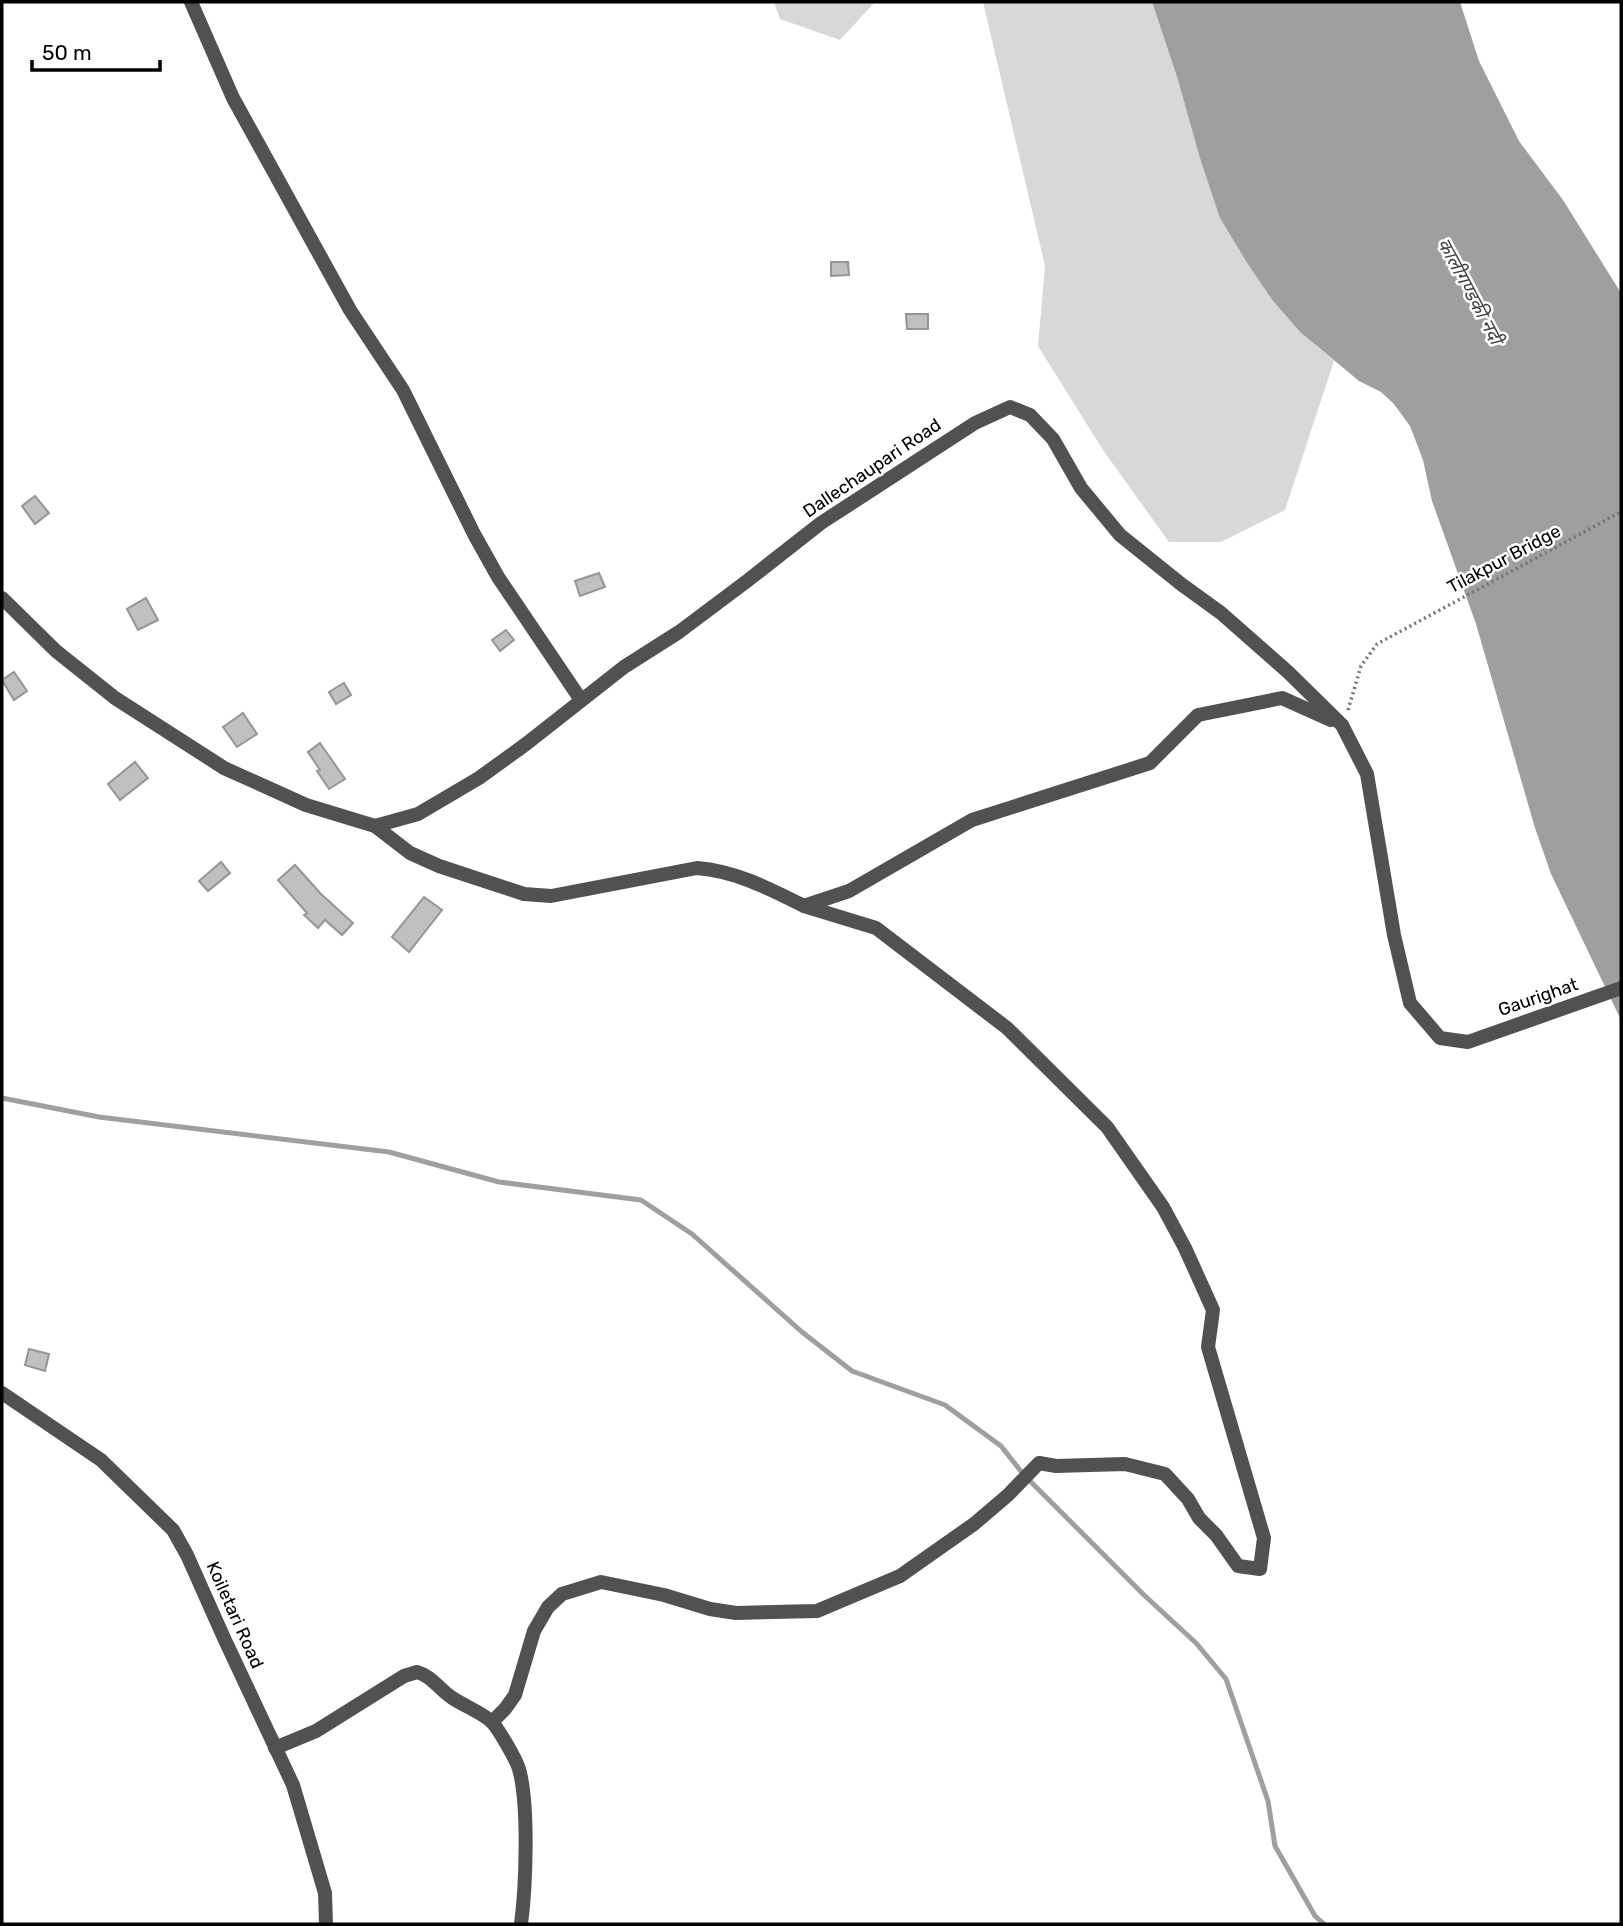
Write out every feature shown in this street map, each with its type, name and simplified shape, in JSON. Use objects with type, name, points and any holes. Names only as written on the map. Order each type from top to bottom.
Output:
[{"type":"street","points":[[191,2],[233,99],[350,310],[403,390],[498,577],[581,700]]},
{"type":"street","name":"Dallechaupari Road","points":[[375,826],[418,814],[479,778],[624,667],[688,625],[821,523],[975,423],[1010,407],[1030,415],[1052,439],[1081,488],[1120,535],[1221,613],[1288,672],[1342,725]]},
{"type":"street","points":[[2,598],[56,651],[115,698],[224,768],[306,806],[375,826],[410,853],[439,866],[524,894],[551,896],[697,868],[720,870],[762,885],[804,906],[876,928],[1007,1028],[1107,1127],[1163,1206],[1213,1310],[1208,1347],[1264,1538],[1260,1569],[1238,1566],[1166,1474],[1125,1464],[1056,1466],[1039,1463],[974,1524],[900,1576],[817,1611],[736,1613],[601,1582],[562,1594],[548,1607],[534,1631],[515,1695],[492,1722]]},
{"type":"street","points":[[804,906],[849,891],[972,820],[1150,762],[1198,715],[1282,698],[1342,725]]},
{"type":"street","name":"Gaurighat","points":[[1342,725],[1367,774],[1394,935],[1410,1003],[1440,1038],[1468,1042],[1621,988]]},
{"type":"street","name":"Koiletari Road","points":[[2,1393],[101,1460],[173,1530],[293,1785],[325,1893],[326,1924]]},
{"type":"street","points":[[275,1748],[316,1731],[404,1676],[417,1672],[432,1679],[454,1699],[492,1722],[518,1766],[522,1786],[524,1852],[521,1924]]},
{"type":"path","name":"Tilakpur Bridge","points":[[1342,725],[1361,666],[1377,644],[1621,512]]},
{"type":"shaded area","points":[[774,2],[875,2],[840,40],[780,19]]},
{"type":"shaded area","points":[[983,2],[1152,2],[1199,155],[1249,266],[1273,301],[1300,332],[1334,361],[1285,510],[1221,542],[1169,542],[1103,450],[1038,346],[1045,266]]},
{"type":"water","name":"कालीगण्डकी नदी","points":[[1152,2],[1460,2],[1479,61],[1519,141],[1563,200],[1621,293],[1621,1020],[1551,874],[1535,828],[1476,624],[1432,501],[1423,460],[1410,426],[1394,404],[1381,392],[1359,381],[1300,332],[1273,301],[1249,266],[1220,218]]},
{"type":"building","points":[[831,262],[848,262],[849,275],[831,276]]},
{"type":"building","points":[[906,314],[928,314],[928,329],[907,329]]},
{"type":"building","points":[[35,496],[49,513],[35,524],[22,506]]},
{"type":"building","points":[[599,573],[605,587],[580,596],[575,581]]},
{"type":"building","points":[[146,598],[158,620],[138,630],[127,609]]},
{"type":"building","points":[[506,630],[514,640],[500,651],[492,640]]},
{"type":"building","points":[[14,672],[27,691],[14,700],[2,680]]},
{"type":"building","points":[[344,683],[351,695],[336,704],[329,692]]},
{"type":"building","points":[[243,713],[257,734],[237,747],[223,727]]},
{"type":"building","points":[[320,743],[345,779],[329,789],[308,752]]},
{"type":"building","points":[[135,762],[148,778],[120,800],[108,784]]},
{"type":"building","points":[[221,862],[230,873],[208,891],[199,881]]},
{"type":"building","points":[[295,865],[321,894],[353,923],[342,935],[325,920],[318,928],[304,915],[307,913],[278,880]]},
{"type":"building","points":[[424,897],[442,910],[409,952],[392,937]]},
{"type":"building","points":[[29,1349],[49,1354],[45,1371],[25,1365]]},
{"type":"waterway","points":[[2,1098],[99,1117],[389,1152],[499,1182],[641,1200],[692,1234],[802,1332],[852,1371],[945,1405],[1001,1446],[1024,1475],[1196,1643],[1226,1679],[1268,1801],[1275,1846],[1315,1916],[1324,1924]]}]
